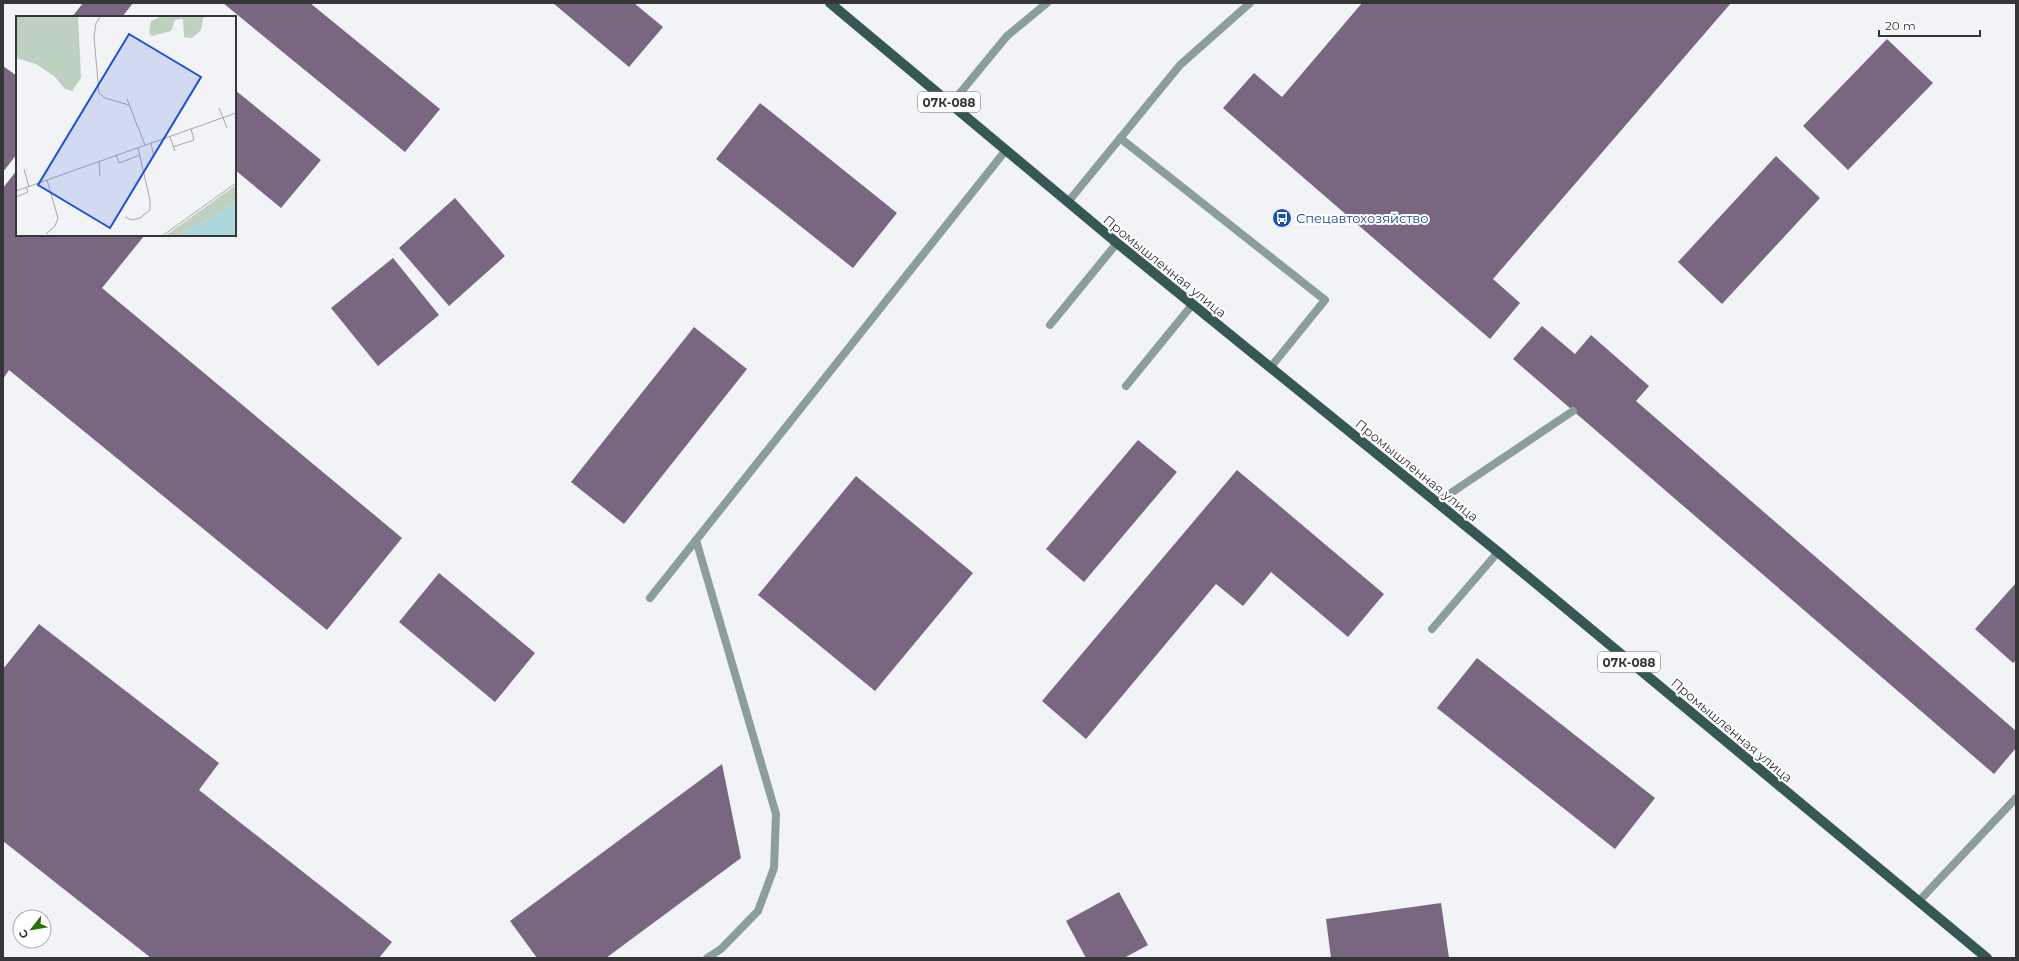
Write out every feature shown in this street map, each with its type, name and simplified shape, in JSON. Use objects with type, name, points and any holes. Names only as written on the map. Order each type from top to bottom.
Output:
[{"type":"main road","name":"Промышленная улица","points":[[830,3],[1192,305],[1498,552],[1987,958]]},
{"type":"lane","points":[[951,104],[1007,36],[1047,3]]},
{"type":"lane","points":[[1068,202],[1180,65],[1250,3]]},
{"type":"lane","points":[[1120,138],[1325,300],[1270,368]]},
{"type":"lane","points":[[650,598],[1006,150]]},
{"type":"lane","points":[[1050,325],[1117,243]]},
{"type":"lane","points":[[1126,386],[1192,305]]},
{"type":"lane","points":[[1436,503],[1573,411]]},
{"type":"lane","points":[[696,540],[776,814],[774,868],[758,911],[721,949],[707,958]]},
{"type":"lane","points":[[1432,629],[1498,552]]},
{"type":"lane","points":[[1918,902],[2016,798]]},
{"type":"building","points":[[83,3],[133,3],[123,16],[73,16]]},
{"type":"building","points":[[223,3],[310,3],[440,109],[405,152]]},
{"type":"building","points":[[553,3],[634,3],[663,27],[629,67]]},
{"type":"building","points":[[1362,3],[1731,3],[1493,279],[1520,303],[1490,339],[1223,108],[1254,73],[1282,97]]},
{"type":"building","points":[[1887,39],[1933,83],[1848,170],[1803,126]]},
{"type":"building","points":[[3,66],[16,75],[16,155],[3,172]]},
{"type":"building","points":[[236,91],[321,160],[281,208],[236,171]]},
{"type":"building","points":[[760,103],[897,213],[853,268],[716,159]]},
{"type":"building","points":[[1776,156],[1820,198],[1722,304],[1678,262]]},
{"type":"building","points":[[16,171],[16,236],[144,236],[102,288],[402,538],[327,630],[9,370],[3,379],[3,188]]},
{"type":"building","points":[[455,198],[505,256],[449,306],[399,248]]},
{"type":"building","points":[[393,258],[439,315],[378,366],[331,308]]},
{"type":"building","points":[[1542,326],[1575,354],[1591,335],[1649,386],[1636,401],[2016,731],[2016,748],[1994,774],[1513,359]]},
{"type":"building","points":[[694,327],[747,369],[624,524],[571,482]]},
{"type":"building","points":[[1138,440],[1177,472],[1084,582],[1046,549]]},
{"type":"building","points":[[1237,470],[1384,594],[1348,637],[1271,572],[1243,606],[1216,584],[1086,739],[1042,701]]},
{"type":"building","points":[[856,476],[973,573],[875,691],[758,595]]},
{"type":"building","points":[[439,573],[535,653],[495,702],[399,622]]},
{"type":"building","points":[[2016,583],[2016,660],[2013,663],[1975,629]]},
{"type":"building","points":[[39,624],[219,763],[199,790],[392,942],[379,958],[151,958],[3,841],[3,669]]},
{"type":"building","points":[[1477,658],[1655,798],[1615,849],[1437,708]]},
{"type":"building","points":[[722,764],[741,858],[606,958],[537,958],[510,921]]},
{"type":"building","points":[[1119,892],[1148,945],[1124,958],[1086,958],[1066,921]]},
{"type":"building","points":[[1441,903],[1449,958],[1331,958],[1326,919]]},
{"type":"place","name":"Спецавтохозяйство","points":[[1282,218]]}]
